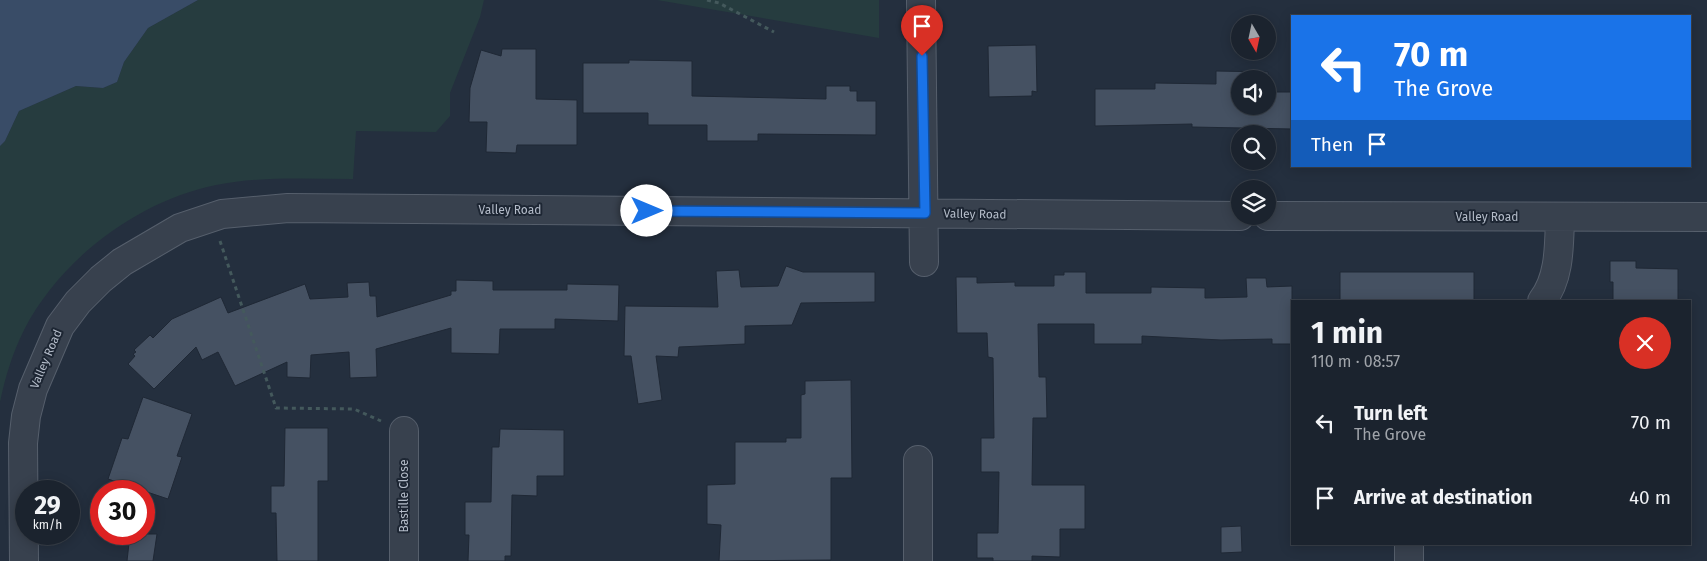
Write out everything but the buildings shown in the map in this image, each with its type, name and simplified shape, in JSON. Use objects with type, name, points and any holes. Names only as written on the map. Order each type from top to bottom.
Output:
[{"type":"street","points":[[921,0],[925,213],[924,262]]},
{"type":"street","name":"Valley Road","points":[[24,561],[23,472],[26,416],[33,389],[60,326],[78,302],[101,279],[122,262],[180,228],[212,217],[246,210],[288,208],[1231,216]]},
{"type":"street","name":"Valley Road","points":[[1276,216],[1707,218]]},
{"type":"street","points":[[1543,300],[1549,292],[1556,272],[1560,217]]},
{"type":"street","name":"Bastille Close","points":[[404,431],[404,561]]},
{"type":"street","points":[[918,460],[918,561]]},
{"type":"street","points":[[1409,545],[1409,561]]},
{"type":"path","points":[[707,0],[719,3],[774,32]]},
{"type":"path","points":[[212,217],[276,408],[354,409],[404,431]]},
{"type":"green space","points":[[198,0],[484,0],[480,17],[450,93],[450,116],[436,132],[356,131],[353,179],[267,179],[216,185],[158,204],[131,219],[80,257],[59,279],[40,304],[16,347],[0,402],[0,146],[5,141],[19,111],[76,86],[103,88],[117,82],[124,62],[148,28]]},
{"type":"green space","points":[[657,0],[879,0],[879,38]]},
{"type":"water","points":[[0,0],[198,0],[148,28],[124,62],[117,82],[103,88],[76,86],[19,111],[5,141],[0,146]]},
{"type":"route","points":[[647,211],[925,213],[922,56]]}]
